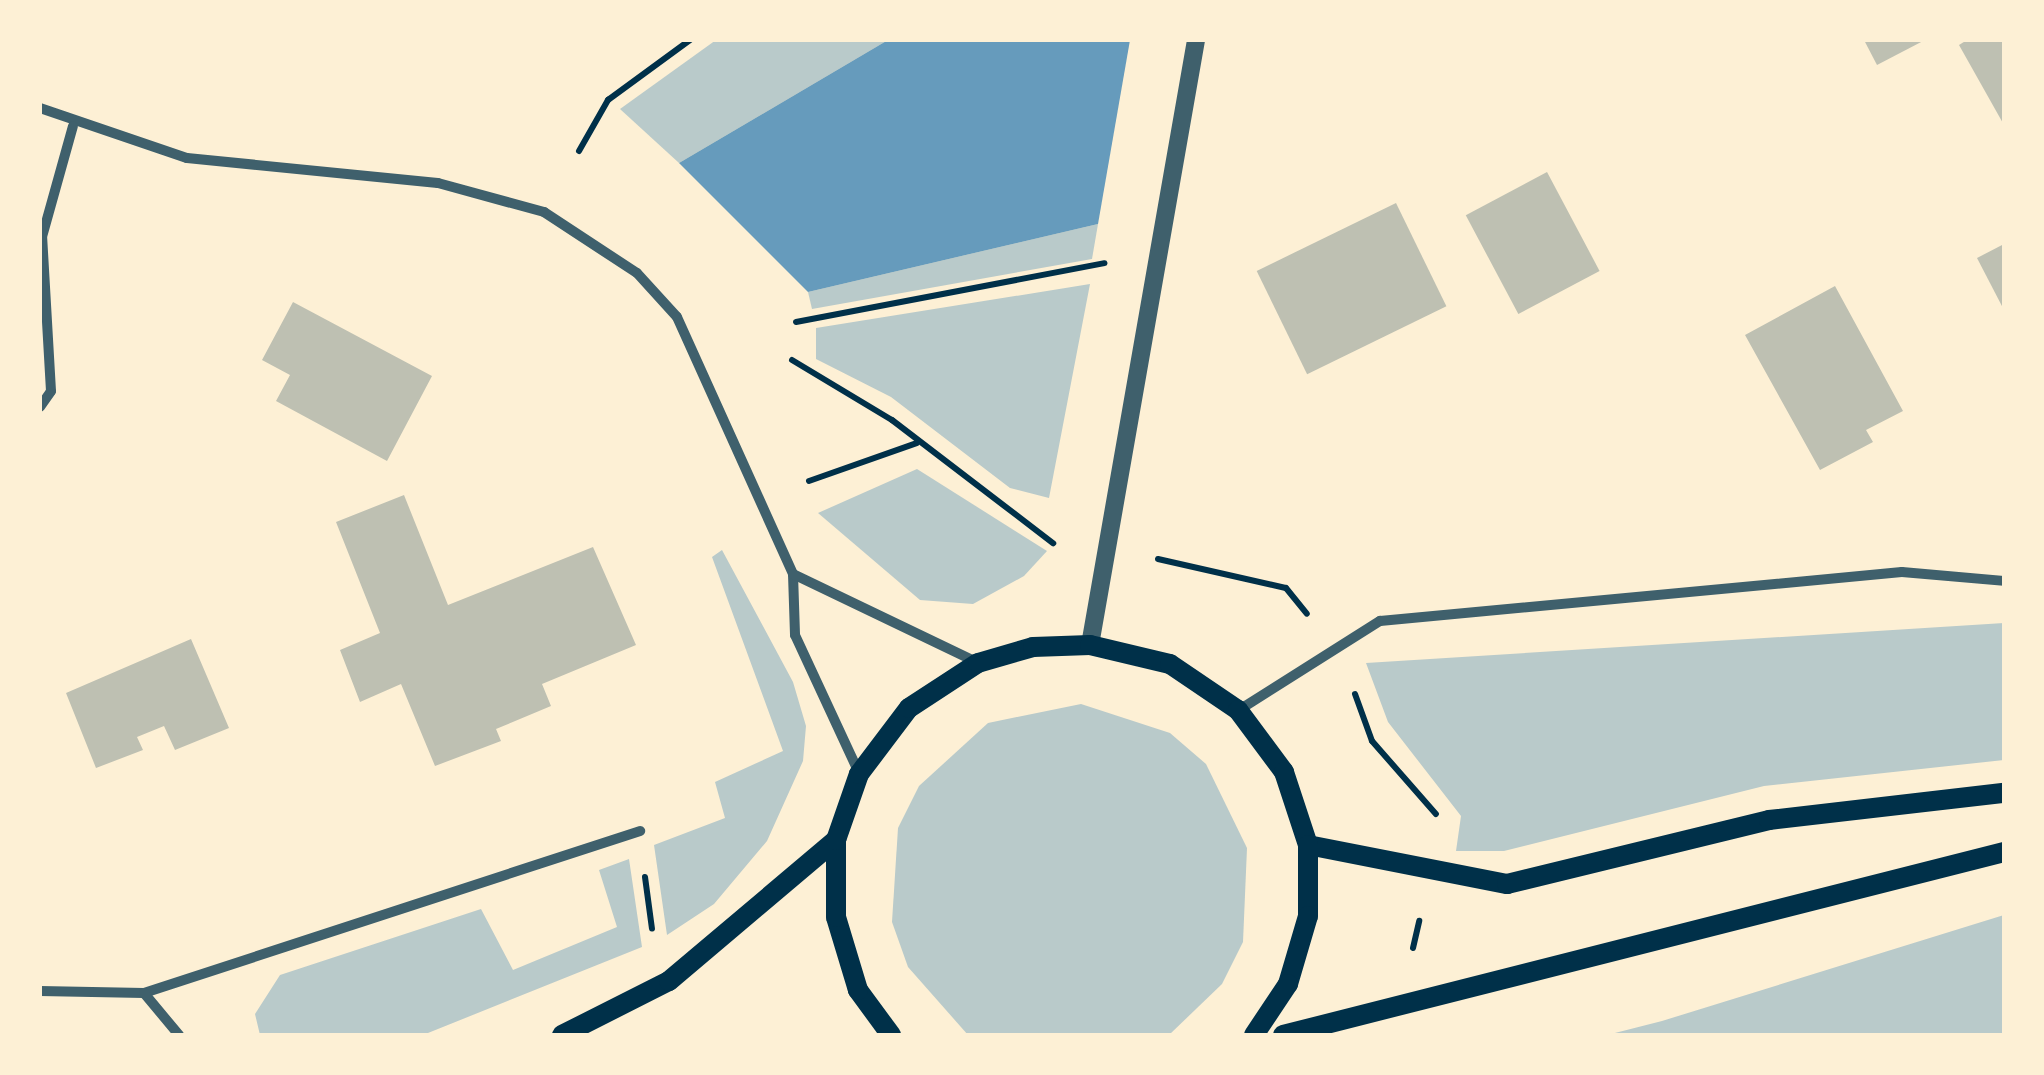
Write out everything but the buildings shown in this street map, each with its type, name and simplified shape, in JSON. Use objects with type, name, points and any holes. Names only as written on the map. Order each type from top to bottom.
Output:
[{"type":"main road","points":[[891,1035],[858,990],[836,917],[836,840],[860,774],[909,708],[978,663],[1032,647],[1090,644],[1170,664],[1238,710],[1284,772],[1308,845],[1308,916],[1288,984],[1254,1035]]},
{"type":"main road","points":[[1308,845],[1507,884],[1769,820],[2004,793]]},
{"type":"main road","points":[[562,1035],[669,981],[836,840]]},
{"type":"main road","points":[[1283,1035],[2004,852]]},
{"type":"street","points":[[1090,644],[1196,40]]},
{"type":"street","points":[[40,108],[73,126],[187,158],[438,182],[544,212],[591,240],[677,316],[793,574],[796,635],[860,774]]},
{"type":"street","points":[[40,408],[51,391],[42,237],[73,126]]},
{"type":"street","points":[[1238,710],[1380,621],[1902,572],[2004,581]]},
{"type":"street","points":[[793,574],[978,663]]},
{"type":"street","points":[[40,991],[144,993],[640,831]]},
{"type":"street","points":[[144,993],[179,1035]]},
{"type":"path","points":[[579,151],[608,100],[690,40]]},
{"type":"path","points":[[796,322],[1109,262]]},
{"type":"path","points":[[792,360],[918,443],[1053,543]]},
{"type":"path","points":[[809,481],[918,443]]},
{"type":"path","points":[[1158,559],[1286,588],[1308,614]]},
{"type":"path","points":[[1350,682],[1372,741],[1438,826]]},
{"type":"path","points":[[640,831],[653,940]]},
{"type":"path","points":[[1410,964],[1423,902]]},
{"type":"shaded area","points":[[716,40],[888,40],[679,163],[620,109]]},
{"type":"shaded area","points":[[1098,224],[1092,259],[812,309],[808,292]]},
{"type":"shaded area","points":[[1090,284],[1049,498],[1010,488],[891,397],[816,359],[816,328]]},
{"type":"shaded area","points":[[917,469],[1047,551],[1024,576],[973,604],[920,600],[818,513]]},
{"type":"shaded area","points":[[722,550],[793,682],[806,726],[803,761],[767,841],[714,904],[667,935],[654,845],[725,818],[715,782],[783,751],[712,557]]},
{"type":"shaded area","points":[[2004,623],[2004,760],[1764,786],[1504,851],[1456,851],[1461,816],[1388,722],[1366,663]]},
{"type":"shaded area","points":[[1081,704],[1170,733],[1206,764],[1247,848],[1243,942],[1222,984],[1169,1035],[968,1035],[908,967],[892,922],[898,828],[919,786],[988,723]]},
{"type":"shaded area","points":[[629,859],[642,947],[423,1035],[260,1035],[255,1014],[280,975],[481,909],[513,970],[617,927],[599,870]]},
{"type":"shaded area","points":[[2004,915],[2004,1035],[1607,1035],[1662,1021]]},
{"type":"water","points":[[888,40],[1130,40],[1098,224],[808,292],[679,163]]}]
